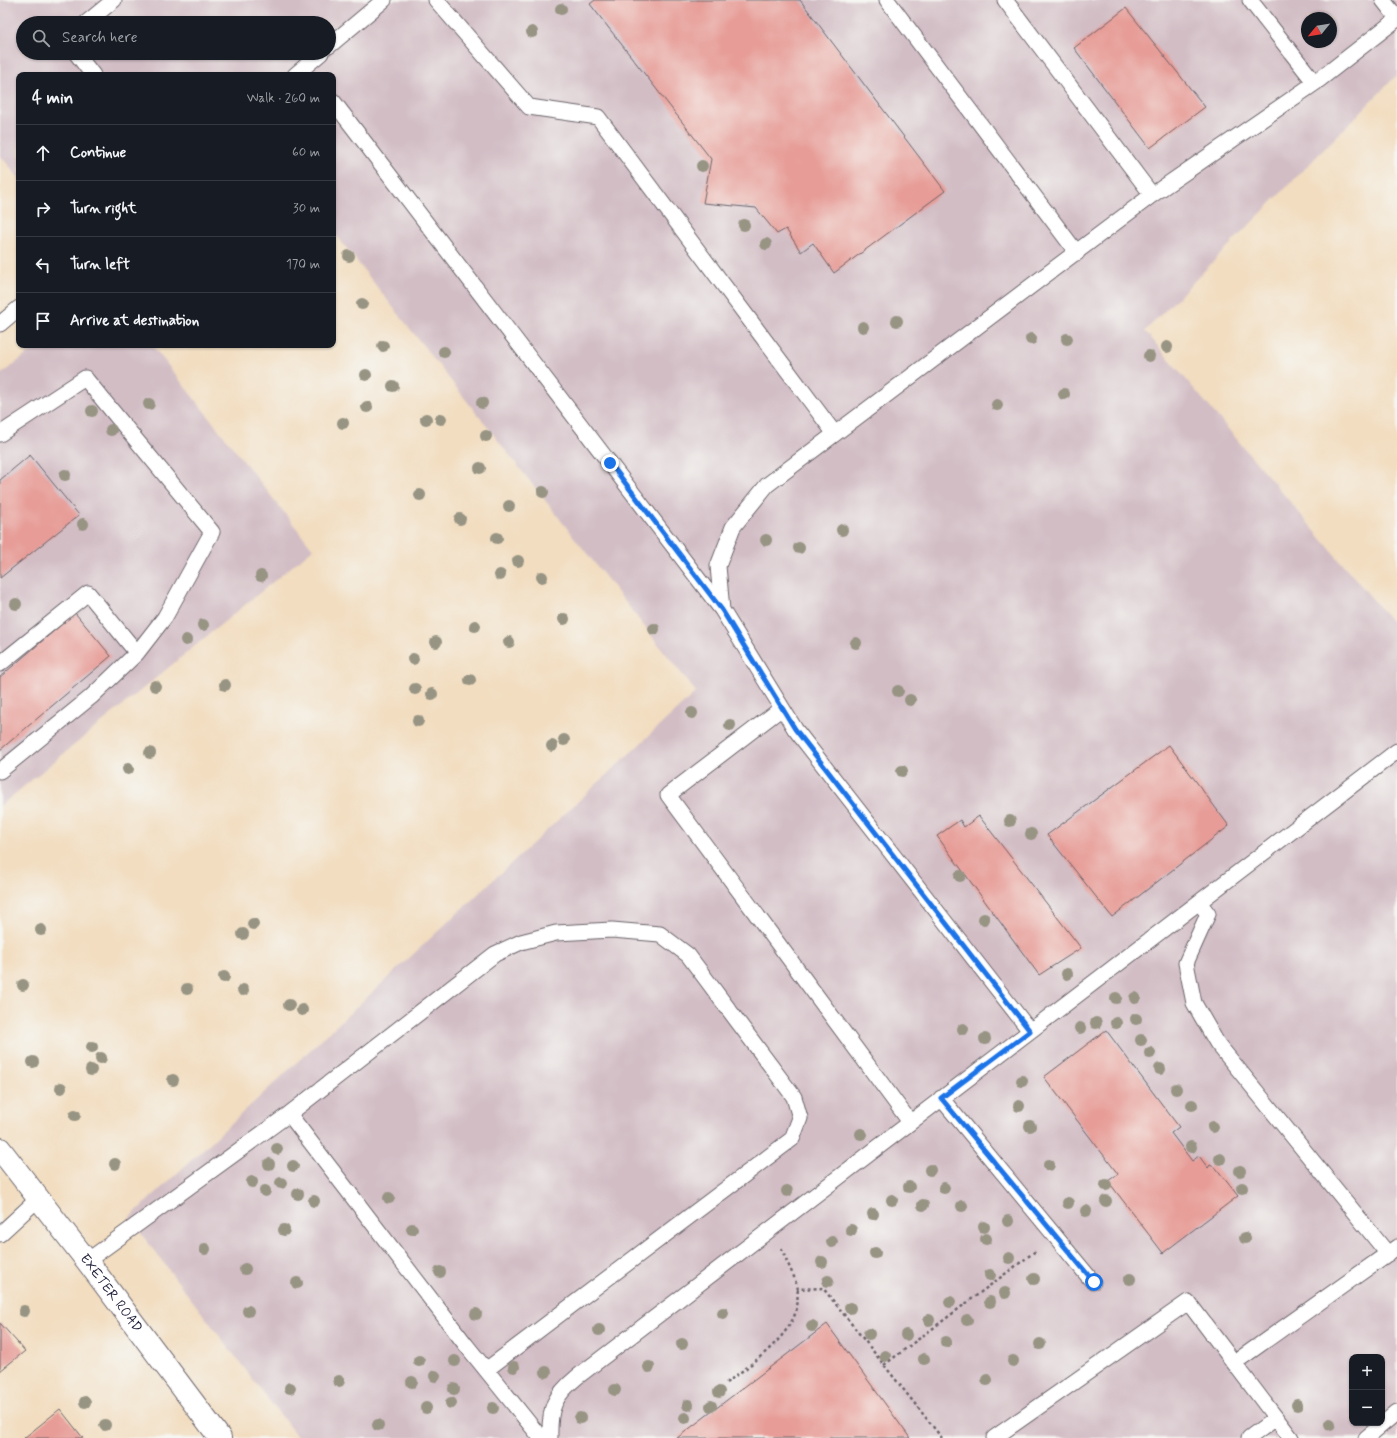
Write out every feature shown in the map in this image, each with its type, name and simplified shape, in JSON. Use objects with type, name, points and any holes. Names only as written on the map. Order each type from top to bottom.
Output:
[{"type":"main road","name":"EXETER ROAD","points":[[0,1149],[87,1261],[220,1438]]},
{"type":"lane","points":[[95,16],[114,0]]},
{"type":"lane","points":[[336,40],[384,0]]},
{"type":"lane","points":[[436,0],[529,107],[598,117],[835,434]]},
{"type":"lane","points":[[887,0],[1077,253]]},
{"type":"lane","points":[[1005,0],[1152,195]]},
{"type":"lane","points":[[1250,0],[1315,83]]},
{"type":"lane","points":[[722,610],[718,566],[733,527],[766,485],[1077,253],[1152,195],[1315,83],[1397,18],[1383,0]]},
{"type":"lane","points":[[81,60],[91,72]]},
{"type":"lane","points":[[305,72],[315,60]]},
{"type":"lane","points":[[336,105],[722,610],[795,729],[1030,1031]]},
{"type":"lane","points":[[0,324],[16,311]]},
{"type":"lane","points":[[0,434],[85,378],[212,532],[165,617],[136,653],[91,697],[0,771]]},
{"type":"lane","points":[[0,664],[88,593],[136,653]]},
{"type":"lane","points":[[782,708],[668,795],[910,1122]]},
{"type":"lane","points":[[550,1438],[550,1416],[555,1401],[564,1388],[941,1098],[1397,752]]},
{"type":"lane","points":[[1199,902],[1208,914],[1186,963],[1194,1003],[1217,1043],[1392,1250],[1234,1363]]},
{"type":"lane","points":[[87,1261],[289,1114],[495,954],[521,942],[556,933],[619,930],[660,934],[688,955],[794,1097],[800,1118],[792,1139],[486,1370]]},
{"type":"lane","points":[[941,1098],[1094,1282]]},
{"type":"lane","points":[[289,1114],[486,1370],[541,1438]]},
{"type":"lane","points":[[0,1234],[38,1199]]},
{"type":"lane","points":[[994,1438],[1188,1302],[1291,1438]]},
{"type":"lane","points":[[1366,1438],[1397,1412]]},
{"type":"lane","points":[[1249,1438],[1276,1418]]},
{"type":"path","points":[[726,1383],[750,1366],[767,1351],[786,1330],[796,1308],[798,1289],[772,1228]]},
{"type":"path","points":[[884,1365],[1055,1236]]},
{"type":"path","points":[[798,1289],[824,1288],[942,1438]]},
{"type":"shaded area","points":[[0,0],[1397,0],[1397,75],[1145,331],[1397,628],[1397,1438],[298,1438],[129,1218],[696,692],[336,235],[336,72],[16,72],[16,174],[0,155]]},
{"type":"shaded area","points":[[35,348],[154,348],[313,549],[0,806],[0,375]]},
{"type":"building","points":[[595,0],[800,0],[945,191],[834,273],[813,243],[801,252],[786,229],[777,234],[756,208],[703,203],[711,159],[590,4]]},
{"type":"building","points":[[1126,8],[1205,107],[1150,148],[1074,48]]},
{"type":"building","points":[[30,455],[79,515],[0,578],[0,480]]},
{"type":"building","points":[[75,613],[111,656],[0,750],[0,677]]},
{"type":"building","points":[[1169,745],[1229,826],[1112,917],[1047,835]]},
{"type":"building","points":[[979,816],[1081,948],[1039,975],[937,836],[960,820],[964,827]]},
{"type":"building","points":[[1106,1030],[1179,1127],[1171,1133],[1192,1161],[1199,1156],[1208,1168],[1210,1165],[1216,1168],[1238,1196],[1163,1253],[1108,1181],[1118,1174],[1044,1077]]},
{"type":"building","points":[[0,1323],[25,1351],[0,1371]]},
{"type":"building","points":[[827,1324],[910,1438],[677,1438]]},
{"type":"building","points":[[60,1409],[83,1438],[24,1438]]},
{"type":"route","points":[[610,463],[722,610],[795,729],[1030,1031],[941,1098],[1094,1282]]}]
